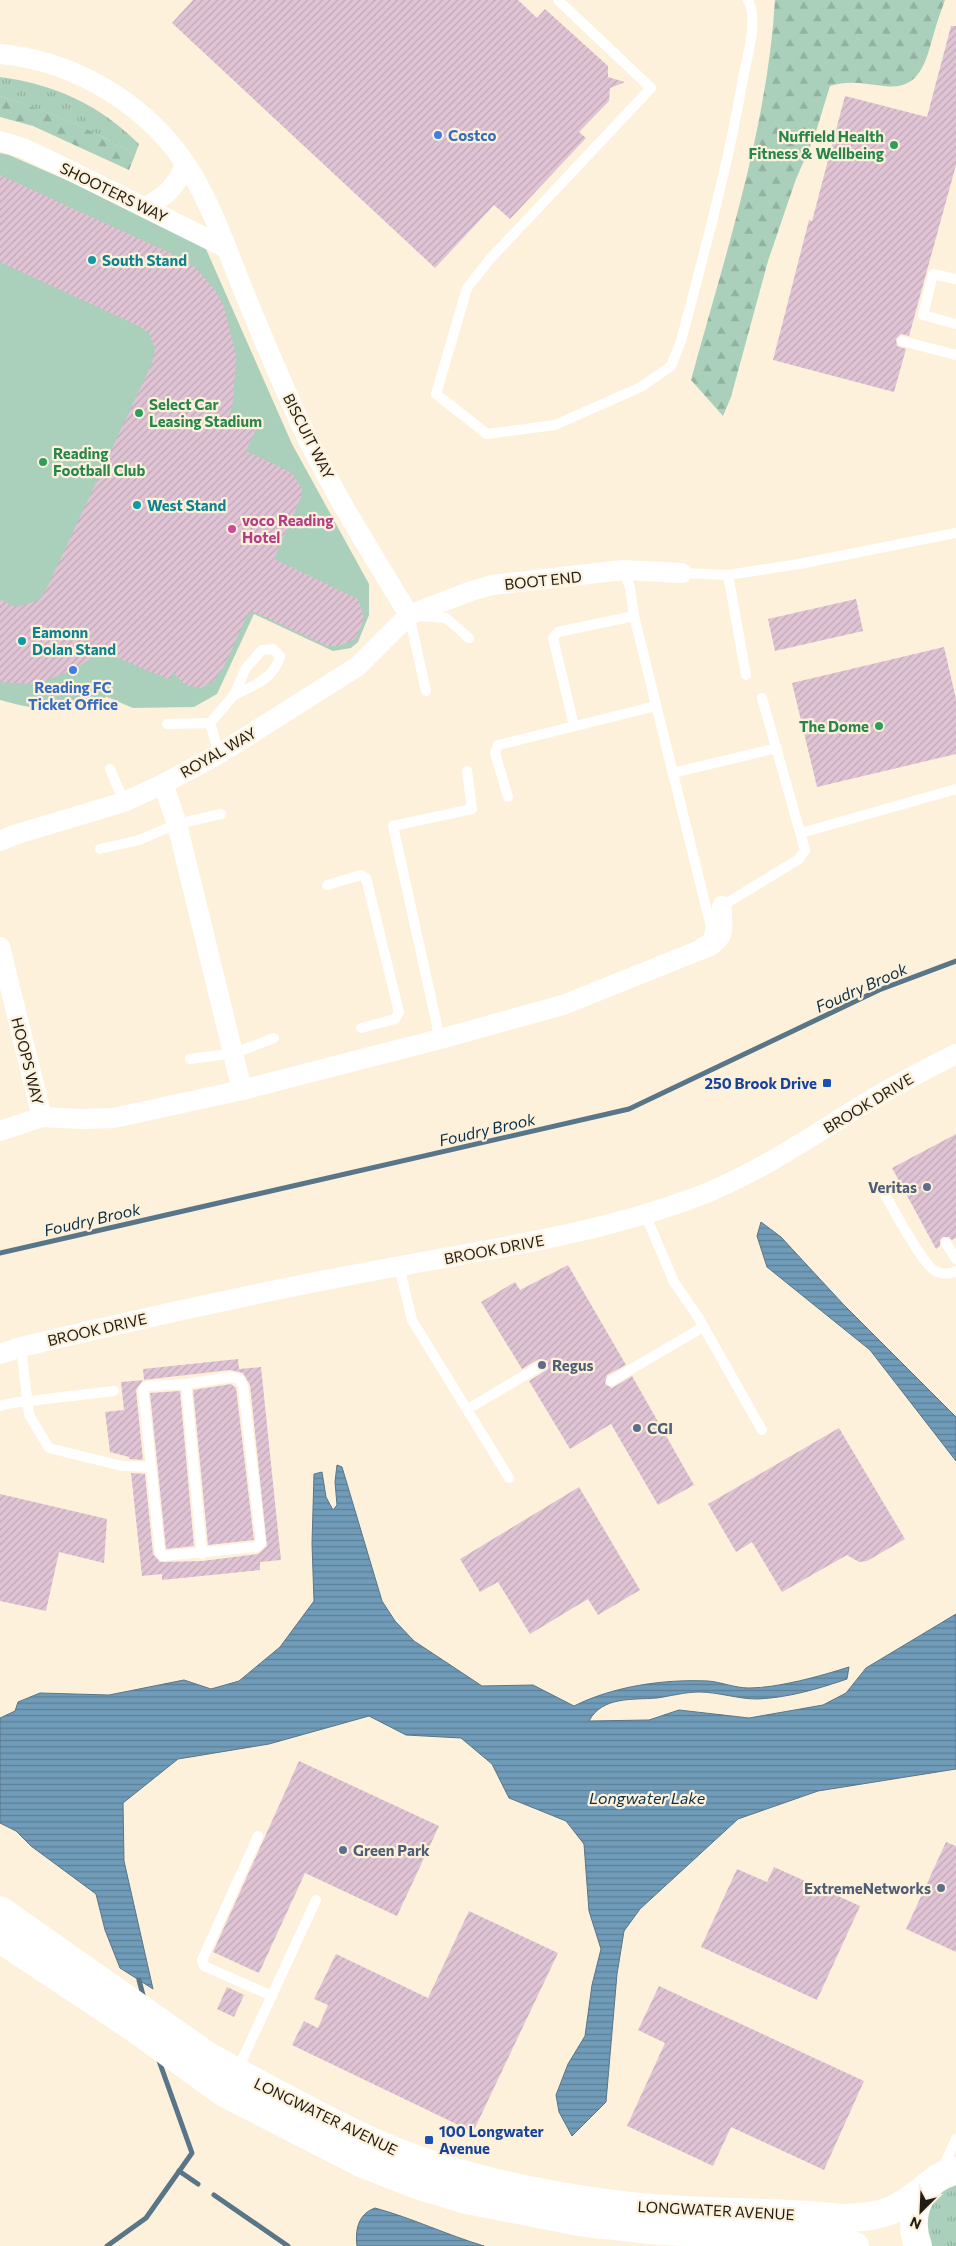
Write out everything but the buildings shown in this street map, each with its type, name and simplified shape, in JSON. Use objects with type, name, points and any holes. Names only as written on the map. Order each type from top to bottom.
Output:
[{"type":"street","name":"BISCUIT WAY","points":[[0,54],[33,59],[63,68],[106,88],[139,113],[173,147],[185,164],[226,248],[300,424],[353,522],[409,615]]},
{"type":"street","name":"SHOOTERS WAY","points":[[0,141],[23,148],[226,248]]},
{"type":"street","points":[[145,207],[157,201],[174,187],[185,164]]},
{"type":"street","name":"BOOT END","points":[[409,615],[470,591],[492,586],[623,570],[682,573]]},
{"type":"street","name":"ROYAL WAY","points":[[0,841],[14,835],[124,802],[163,784],[219,754],[358,666],[409,615]]},
{"type":"street","points":[[163,784],[177,824],[235,1054],[242,1090]]},
{"type":"street","points":[[0,1131],[42,1117],[114,1118],[242,1090],[563,1005],[685,957],[717,941],[724,931],[722,906]]},
{"type":"street","name":"HOOPS WAY","points":[[0,947],[42,1117]]},
{"type":"street","name":"BROOK DRIVE","points":[[0,1354],[21,1347],[166,1312],[399,1266],[514,1246],[618,1223],[704,1194],[753,1172],[858,1107],[956,1054]]},
{"type":"street","name":"LONGWATER AVENUE","points":[[0,1910],[111,1986],[208,2056],[374,2142],[473,2177],[540,2193],[661,2209],[868,2218],[906,2204],[940,2179]]},
{"type":"street","name":"LONGWATER AVENUE","points":[[0,1939],[134,2028],[197,2075],[260,2113],[363,2164],[417,2185],[467,2200],[563,2220],[627,2228],[810,2238],[855,2246]]},
{"type":"street","points":[[918,2246],[912,2224],[914,2214],[921,2195],[940,2179]]},
{"type":"lane","points":[[558,0],[651,88],[490,258],[467,288],[436,394],[487,434],[555,425],[641,387],[671,366],[680,341],[726,171],[750,40],[753,10],[748,0]]},
{"type":"lane","points":[[956,279],[933,274],[923,315],[956,324]]},
{"type":"lane","points":[[902,341],[956,355]]},
{"type":"lane","points":[[682,573],[728,575],[799,564],[956,533]]},
{"type":"lane","points":[[623,570],[630,587],[634,616],[710,926],[708,939],[683,950],[685,957]]},
{"type":"lane","points":[[728,575],[746,675]]},
{"type":"lane","points":[[426,691],[409,615],[446,618],[470,638]]},
{"type":"lane","points":[[574,726],[553,638],[558,632],[634,616]]},
{"type":"lane","points":[[167,724],[210,723],[234,695],[246,668],[262,650],[273,649],[280,656],[278,667],[260,683],[234,695]]},
{"type":"lane","points":[[722,906],[799,860],[805,850],[762,698]]},
{"type":"lane","points":[[508,797],[495,753],[498,745],[656,706]]},
{"type":"lane","points":[[210,723],[219,754]]},
{"type":"lane","points":[[673,773],[776,748]]},
{"type":"lane","points":[[110,769],[124,802]]},
{"type":"lane","points":[[440,1039],[393,826],[472,809],[468,771]]},
{"type":"lane","points":[[801,833],[956,789]]},
{"type":"lane","points":[[100,849],[139,840],[177,824],[222,814]]},
{"type":"lane","points":[[327,885],[361,875],[366,878],[399,1012],[395,1019],[361,1028]]},
{"type":"lane","points":[[190,1059],[235,1054],[274,1038]]},
{"type":"lane","points":[[881,1188],[925,1262],[937,1272],[952,1273],[956,1271]]},
{"type":"lane","points":[[645,1214],[670,1273],[762,1430]]},
{"type":"lane","points":[[946,1243],[956,1259]]},
{"type":"lane","points":[[399,1266],[412,1320],[509,1478]]},
{"type":"lane","points":[[611,1382],[703,1328]]},
{"type":"lane","points":[[21,1347],[29,1415],[48,1448],[122,1466],[151,1467]]},
{"type":"lane","points":[[468,1409],[542,1365]]},
{"type":"lane","points":[[232,1377],[239,1379],[243,1386],[261,1538],[257,1547],[202,1554],[166,1556],[160,1552],[151,1467],[143,1389],[147,1386],[186,1384],[232,1377]]},
{"type":"lane","points":[[186,1384],[202,1554]]},
{"type":"lane","points":[[0,1406],[114,1391]]},
{"type":"lane","points":[[258,1836],[202,1960],[204,1966],[272,1996]]},
{"type":"lane","points":[[237,2072],[316,1900]]},
{"type":"lane","points":[[940,2179],[956,2139]]},
{"type":"green space","points":[[775,0],[945,0],[928,53],[920,72],[914,79],[906,84],[896,86],[850,83],[830,86],[814,138],[796,179],[768,261],[731,397],[723,416],[691,380],[743,192],[754,144],[770,49]]},
{"type":"green space","points":[[0,77],[20,80],[57,91],[92,108],[124,130],[139,144],[135,155],[103,137],[69,122],[0,96]]},
{"type":"green space","points":[[0,96],[69,121],[135,155],[129,170],[33,126],[0,117]]},
{"type":"green space","name":"Select Car Leasing Stadium","points":[[0,153],[9,155],[183,231],[206,249],[292,444],[369,584],[369,615],[358,642],[351,648],[333,651],[254,614],[217,694],[194,707],[133,708],[107,697],[77,706],[42,709],[0,700]]},
{"type":"green space","points":[[956,2182],[956,2246],[930,2246],[924,2232],[931,2199]]},
{"type":"water","points":[[761,1222],[781,1237],[843,1304],[956,1417],[956,1461],[870,1350],[767,1267],[757,1236]]},
{"type":"water","name":"Longwater Lake","points":[[337,1465],[342,1467],[382,1601],[395,1621],[414,1641],[482,1686],[533,1685],[574,1706],[606,1693],[640,1685],[674,1681],[708,1681],[744,1688],[773,1686],[849,1667],[847,1679],[791,1695],[757,1699],[699,1692],[619,1701],[602,1707],[589,1721],[649,1720],[679,1710],[749,1718],[823,1705],[846,1693],[866,1668],[956,1614],[956,1769],[818,1791],[738,1819],[640,1909],[624,1931],[617,1974],[606,2102],[572,2136],[559,2112],[556,2095],[568,2064],[585,2036],[592,1985],[601,1949],[589,1911],[584,1844],[566,1821],[509,1798],[492,1764],[461,1738],[406,1735],[369,1716],[269,1744],[178,1759],[123,1803],[124,1861],[153,1989],[120,1968],[105,1930],[96,1894],[31,1846],[16,1831],[0,1823],[0,1718],[15,1711],[18,1702],[40,1693],[109,1695],[184,1680],[211,1689],[239,1681],[280,1647],[314,1601],[312,1544],[314,1474],[322,1472],[326,1497],[333,1510],[337,1505],[335,1482]]},
{"type":"water","points":[[375,2208],[484,2246],[357,2246],[357,2229],[361,2218]]},
{"type":"waterway","name":"Foudry Brook","points":[[0,1253],[629,1109],[879,990],[956,961]]},
{"type":"waterway","points":[[139,1980],[144,1999]]},
{"type":"waterway","points":[[107,2246],[146,2218],[192,2153],[158,2058]]},
{"type":"waterway","points":[[179,2171],[198,2184]]},
{"type":"waterway","points":[[214,2195],[288,2246]]},
{"type":"place","name":"Costco","points":[[438,135]]},
{"type":"place","name":"Nuffield Health Fitness & Wellbeing","points":[[894,145]]},
{"type":"place","name":"South Stand","points":[[92,260]]},
{"type":"place","name":"Select Car Leasing Stadium","points":[[139,413]]},
{"type":"place","name":"Reading Football Club","points":[[43,462]]},
{"type":"place","name":"West Stand","points":[[137,505]]},
{"type":"place","name":"voco Reading Hotel","points":[[232,529]]},
{"type":"place","name":"Eamonn Dolan Stand","points":[[22,641]]},
{"type":"place","name":"Reading FC Ticket Office","points":[[73,670]]},
{"type":"place","name":"The Dome","points":[[879,726]]},
{"type":"place","name":"250 Brook Drive","points":[[827,1083]]},
{"type":"place","name":"Veritas","points":[[927,1187]]},
{"type":"place","name":"Regus","points":[[542,1365]]},
{"type":"place","name":"CGI","points":[[637,1428]]},
{"type":"place","name":"Green Park","points":[[343,1850]]},
{"type":"place","name":"ExtremeNetworks","points":[[941,1888]]},
{"type":"place","name":"100 Longwater Avenue","points":[[429,2140]]}]
